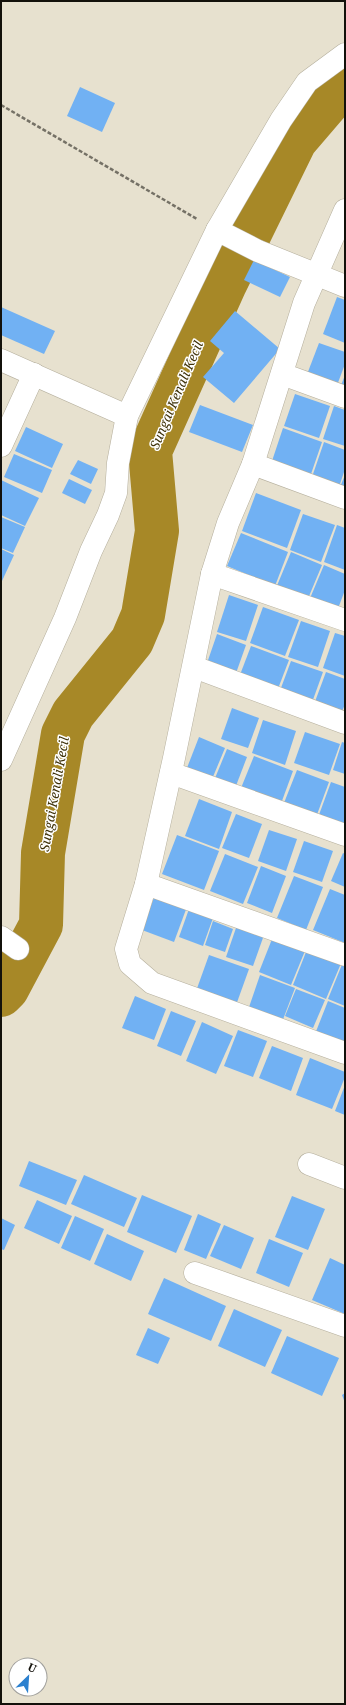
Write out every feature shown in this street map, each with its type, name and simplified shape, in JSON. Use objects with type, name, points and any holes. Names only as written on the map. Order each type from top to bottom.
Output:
[{"type":"street","points":[[1,760],[65,618],[91,552],[108,515],[116,493],[118,463],[127,416],[224,234],[280,120],[307,82],[345,54]]},
{"type":"street","points":[[345,210],[304,303],[253,464],[228,523],[212,574],[194,667],[146,884],[126,949],[130,964],[152,983],[345,1053]]},
{"type":"street","points":[[224,234],[258,251],[345,286]]},
{"type":"street","points":[[1,360],[127,416]]},
{"type":"street","points":[[1,446],[34,374]]},
{"type":"street","points":[[282,374],[345,397]]},
{"type":"street","points":[[253,464],[345,498]]},
{"type":"street","points":[[212,574],[345,620]]},
{"type":"street","points":[[194,667],[345,723]]},
{"type":"street","points":[[171,773],[345,835]]},
{"type":"street","points":[[146,884],[345,955]]},
{"type":"street","points":[[309,1164],[345,1178]]},
{"type":"street","points":[[195,1273],[345,1326]]},
{"type":"path","points":[[1,104],[224,234]]},
{"type":"building","points":[[80,87],[115,103],[102,132],[67,116]]},
{"type":"building","points":[[254,260],[290,277],[280,297],[244,280]]},
{"type":"building","points":[[337,297],[345,300],[345,343],[323,334]]},
{"type":"building","points":[[1,307],[55,331],[44,354],[1,335]]},
{"type":"building","points":[[235,311],[280,349],[234,403],[203,377],[224,353],[210,341]]},
{"type":"building","points":[[319,343],[345,352],[345,364],[336,388],[306,377]]},
{"type":"building","points":[[345,375],[345,390],[340,388]]},
{"type":"building","points":[[295,394],[330,406],[319,438],[284,426]]},
{"type":"building","points":[[200,405],[253,425],[242,452],[189,432]]},
{"type":"building","points":[[334,406],[345,410],[345,446],[323,439]]},
{"type":"building","points":[[26,427],[63,444],[52,468],[15,451]]},
{"type":"building","points":[[283,428],[322,442],[310,477],[271,464]]},
{"type":"building","points":[[324,442],[345,450],[345,469],[339,487],[312,477]]},
{"type":"building","points":[[14,454],[52,470],[42,493],[4,477]]},
{"type":"building","points":[[78,460],[98,469],[91,484],[70,474]]},
{"type":"building","points":[[345,475],[345,489],[340,487]]},
{"type":"building","points":[[69,479],[92,490],[85,504],[62,493]]},
{"type":"building","points":[[1,480],[39,498],[25,526],[1,515]]},
{"type":"building","points":[[256,493],[301,510],[287,548],[242,531]]},
{"type":"building","points":[[303,514],[335,525],[321,562],[290,550]]},
{"type":"building","points":[[1,517],[25,527],[13,553],[1,548]]},
{"type":"building","points":[[337,525],[345,528],[345,570],[324,562]]},
{"type":"building","points":[[241,533],[288,552],[275,586],[227,566]]},
{"type":"building","points":[[1,549],[14,555],[2,581],[1,580]]},
{"type":"building","points":[[291,552],[322,565],[307,601],[276,588]]},
{"type":"building","points":[[324,565],[345,574],[345,590],[336,614],[308,603]]},
{"type":"building","points":[[229,595],[258,605],[246,641],[217,632]]},
{"type":"building","points":[[263,607],[299,620],[285,656],[250,643]]},
{"type":"building","points":[[301,621],[330,631],[318,667],[288,657]]},
{"type":"building","points":[[335,633],[345,636],[345,676],[323,668]]},
{"type":"building","points":[[217,634],[246,645],[235,676],[206,666]]},
{"type":"building","points":[[251,646],[289,660],[276,694],[238,680]]},
{"type":"building","points":[[291,661],[323,672],[310,708],[278,696]]},
{"type":"building","points":[[326,672],[345,679],[345,704],[340,717],[313,707]]},
{"type":"building","points":[[232,708],[259,718],[248,748],[221,739]]},
{"type":"building","points":[[263,720],[296,731],[285,765],[252,753]]},
{"type":"building","points":[[305,732],[340,744],[329,775],[294,763]]},
{"type":"building","points":[[199,737],[225,748],[210,784],[185,773]]},
{"type":"building","points":[[342,742],[345,743],[345,774],[333,770]]},
{"type":"building","points":[[227,749],[247,757],[234,791],[213,783]]},
{"type":"building","points":[[254,756],[293,771],[279,809],[239,793]]},
{"type":"building","points":[[297,770],[329,782],[315,820],[282,808]]},
{"type":"building","points":[[331,782],[345,787],[345,821],[341,832],[316,823]]},
{"type":"building","points":[[199,799],[232,812],[219,849],[185,836]]},
{"type":"building","points":[[236,814],[262,824],[249,858],[222,848]]},
{"type":"building","points":[[269,830],[297,839],[286,871],[258,861]]},
{"type":"building","points":[[177,835],[219,851],[204,890],[162,874]]},
{"type":"building","points":[[304,841],[333,851],[322,882],[293,872]]},
{"type":"building","points":[[343,853],[345,854],[345,887],[331,881]]},
{"type":"building","points":[[225,854],[258,867],[243,904],[210,891]]},
{"type":"building","points":[[261,866],[286,876],[272,913],[247,903]]},
{"type":"building","points":[[294,876],[323,887],[306,930],[277,918]]},
{"type":"building","points":[[330,889],[345,895],[345,943],[313,930]]},
{"type":"building","points":[[156,892],[188,904],[174,942],[142,930]]},
{"type":"building","points":[[189,909],[213,918],[203,946],[179,937]]},
{"type":"building","points":[[213,921],[233,929],[225,952],[205,945]]},
{"type":"building","points":[[237,925],[264,935],[253,966],[226,957]]},
{"type":"building","points":[[274,934],[307,946],[291,985],[259,972]]},
{"type":"building","points":[[308,947],[342,961],[326,999],[293,985]]},
{"type":"building","points":[[209,955],[249,969],[235,1008],[195,994]]},
{"type":"building","points":[[343,962],[345,963],[345,1006],[328,999]]},
{"type":"building","points":[[260,975],[295,988],[282,1022],[248,1010]]},
{"type":"building","points":[[296,989],[325,1000],[313,1028],[285,1016]]},
{"type":"building","points":[[135,996],[166,1009],[154,1040],[122,1028]]},
{"type":"building","points":[[328,1001],[345,1008],[345,1045],[315,1034]]},
{"type":"building","points":[[171,1011],[196,1021],[181,1056],[157,1046]]},
{"type":"building","points":[[202,1022],[233,1036],[216,1074],[186,1061]]},
{"type":"building","points":[[238,1030],[267,1041],[253,1077],[224,1066]]},
{"type":"building","points":[[272,1046],[303,1058],[291,1091],[259,1078]]},
{"type":"building","points":[[310,1058],[345,1072],[345,1077],[332,1109],[296,1095]]},
{"type":"building","points":[[345,1085],[345,1115],[335,1111]]},
{"type":"building","points":[[29,1161],[77,1180],[66,1205],[19,1186]]},
{"type":"building","points":[[84,1175],[137,1198],[124,1227],[71,1204]]},
{"type":"building","points":[[142,1195],[192,1216],[176,1253],[127,1232]]},
{"type":"building","points":[[292,1196],[325,1209],[308,1250],[275,1237]]},
{"type":"building","points":[[37,1200],[72,1216],[59,1244],[24,1228]]},
{"type":"building","points":[[198,1214],[221,1224],[206,1259],[184,1250]]},
{"type":"building","points":[[75,1216],[104,1229],[90,1261],[61,1248]]},
{"type":"building","points":[[1,1218],[15,1225],[4,1250],[1,1249]]},
{"type":"building","points":[[224,1225],[254,1238],[241,1269],[210,1256]]},
{"type":"building","points":[[107,1234],[144,1251],[131,1281],[94,1264]]},
{"type":"building","points":[[269,1239],[303,1253],[289,1287],[256,1273]]},
{"type":"building","points":[[330,1258],[345,1265],[345,1314],[312,1300]]},
{"type":"building","points":[[164,1278],[226,1306],[211,1341],[148,1314]]},
{"type":"building","points":[[234,1309],[282,1330],[265,1367],[218,1346]]},
{"type":"building","points":[[148,1328],[170,1338],[158,1364],[136,1355]]},
{"type":"building","points":[[287,1336],[339,1358],[322,1396],[271,1373]]},
{"type":"building","points":[[345,1393],[345,1403],[342,1395]]},
{"type":"waterway","name":"Sungai Kenali Kecil","points":[[1,995],[7,989],[41,925],[43,853],[63,734],[73,714],[132,641],[143,615],[157,531],[150,451],[225,284],[295,141],[345,84]]}]
